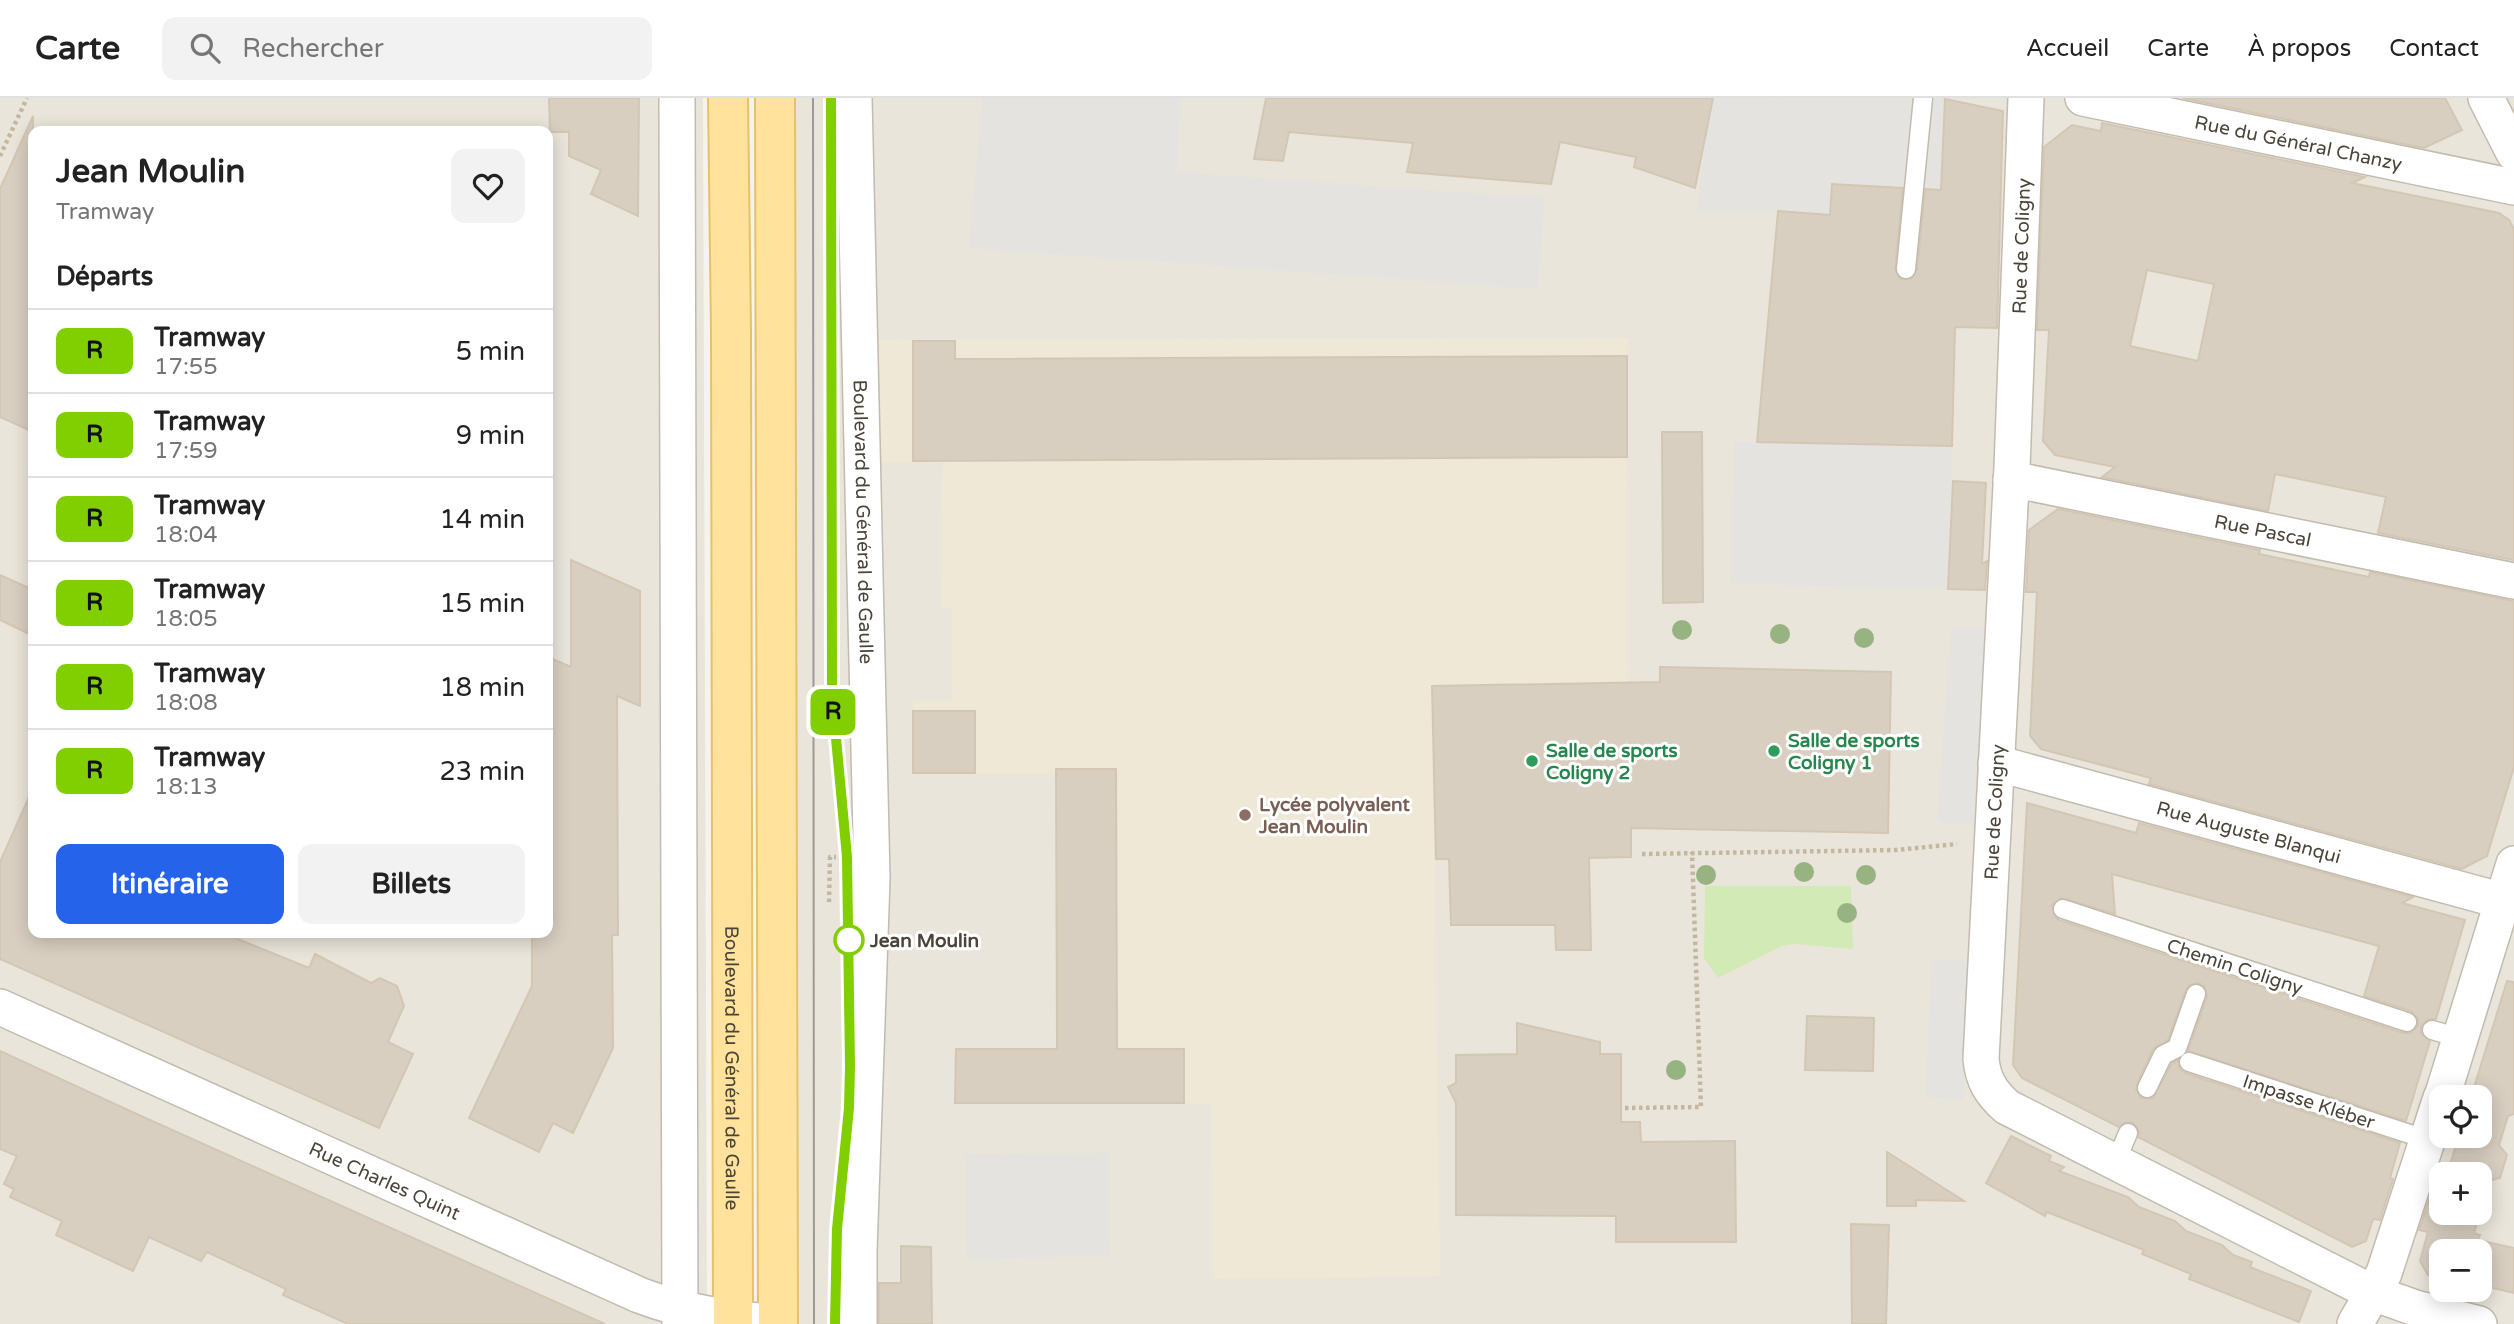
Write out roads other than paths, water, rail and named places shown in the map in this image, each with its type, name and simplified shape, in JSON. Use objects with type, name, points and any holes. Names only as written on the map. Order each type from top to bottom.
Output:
[{"type":"main road","name":"Boulevard du Général de Gaulle","points":[[728,98],[733,1321]]},
{"type":"main road","points":[[775,98],[778,1323]]},
{"type":"street","points":[[677,98],[680,1317]]},
{"type":"street","name":"Boulevard du Général de Gaulle","points":[[854,98],[872,878],[859,1251],[859,1324]]},
{"type":"street","name":"Rue de Coligny","points":[[2026,98],[2011,479],[1982,1073],[1995,1097],[2007,1107],[2121,1148],[2373,1293],[2415,1308],[2479,1324]]},
{"type":"street","name":"Rue du Général Chanzy","points":[[2083,98],[2514,187]]},
{"type":"street","points":[[2486,98],[2514,153]]},
{"type":"street","name":"Rue Pascal","points":[[2011,479],[2514,581]]},
{"type":"street","name":"Rue Auguste Blanqui","points":[[1996,763],[2503,901]]},
{"type":"street","points":[[2442,1085],[2446,1034],[2503,901],[2514,864]]},
{"type":"street","name":"Rue Charles Quint","points":[[0,1007],[632,1291],[680,1317],[778,1323]]},
{"type":"street","points":[[2355,1324],[2389,1258],[2429,1137]]},
{"type":"lane","points":[[1906,269],[1923,98]]},
{"type":"lane","name":"Chemin Coligny","points":[[2063,909],[2407,1022]]},
{"type":"lane","points":[[2147,1088],[2163,1055],[2177,1048],[2196,994]]},
{"type":"lane","name":"Impasse Kléber","points":[[2189,1062],[2428,1140]]},
{"type":"tram line","points":[[813,98],[814,1324]]},
{"type":"tram line","points":[[831,98],[832,696],[846,838],[850,1066],[849,1108],[837,1229],[835,1324]]},
{"type":"tram line","name":"R","points":[[831,98],[832,695],[847,857],[850,1066],[849,1108],[837,1229],[835,1324]]},
{"type":"place","name":"Salle de sports Coligny 1","points":[[1774,751]]},
{"type":"place","name":"Salle de sports Coligny 2","points":[[1532,761]]},
{"type":"place","name":"Lycée polyvalent Jean Moulin","points":[[1245,815]]},
{"type":"place","name":"Jean Moulin","points":[[849,940]]}]
